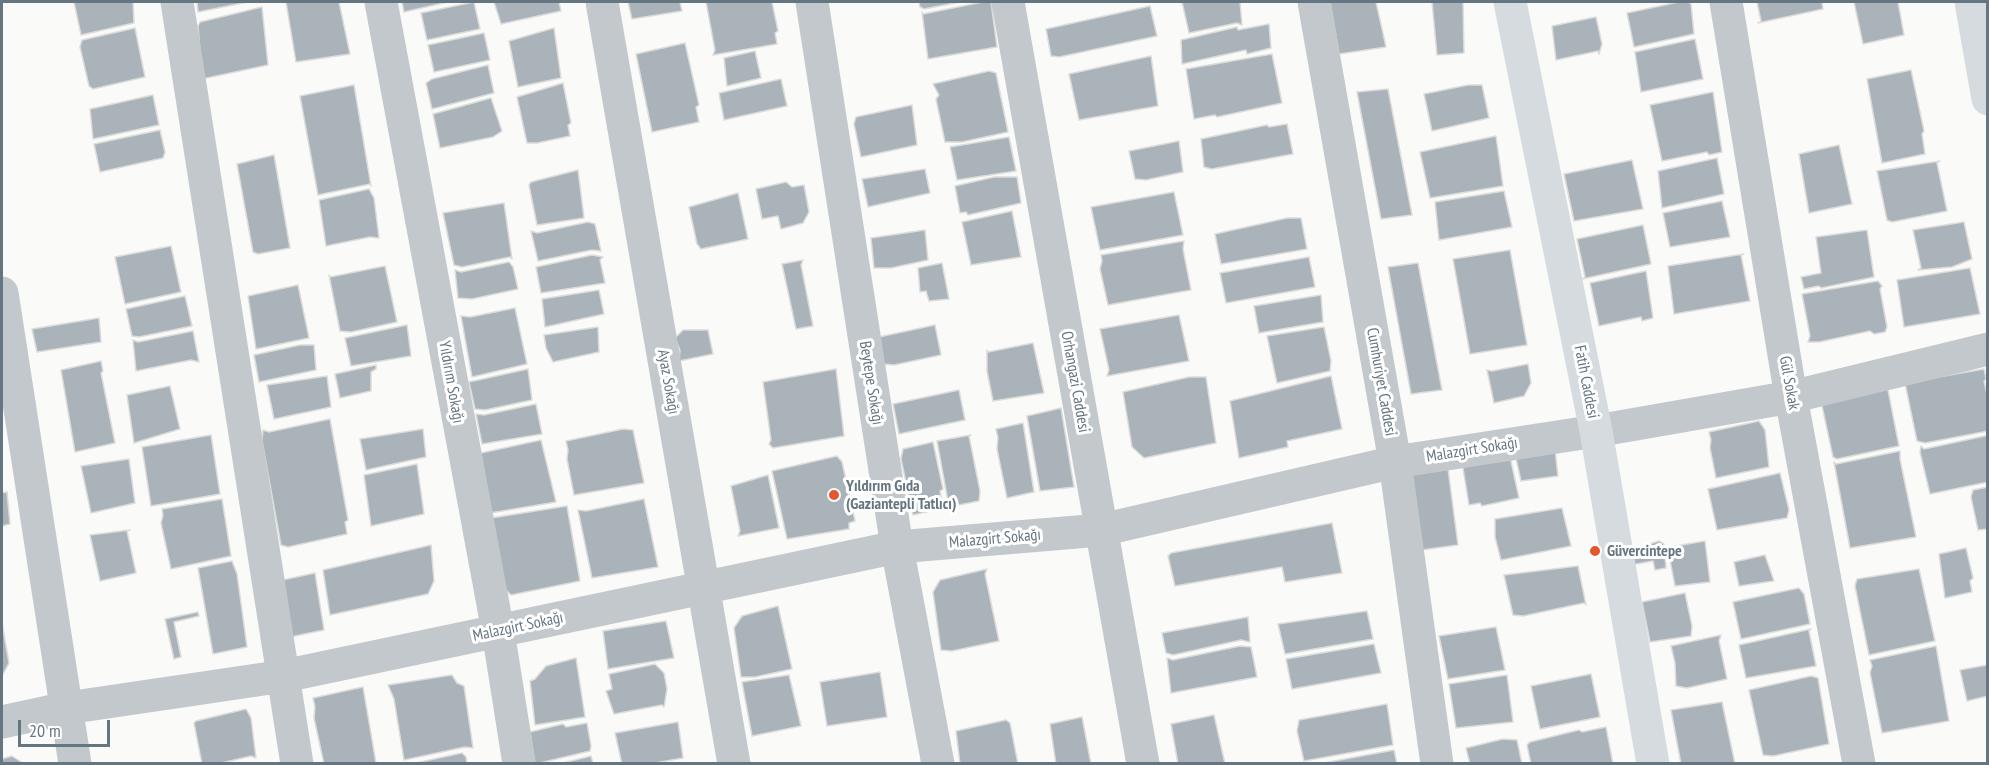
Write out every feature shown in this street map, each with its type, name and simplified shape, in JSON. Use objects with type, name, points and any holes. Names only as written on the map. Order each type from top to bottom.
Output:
[{"type":"main road","name":"Fatih Caddesi","points":[[1510,2],[1596,431],[1653,764]]},
{"type":"main road","points":[[1971,2],[1987,96]]},
{"type":"street","points":[[177,2],[297,764]]},
{"type":"street","name":"Yıldırım Sokağı","points":[[381,2],[498,632],[519,764]]},
{"type":"street","name":"Ayaz Sokağı","points":[[602,2],[734,764]]},
{"type":"street","name":"Beytepe Sokağı","points":[[812,2],[897,547],[938,764]]},
{"type":"street","name":"Orhangazi Caddesi","points":[[1008,2],[1143,764]]},
{"type":"street","name":"Cumhuriyet Caddesi","points":[[1314,2],[1395,462],[1437,764]]},
{"type":"street","name":"Gül Sokak","points":[[1726,2],[1791,397],[1859,764]]},
{"type":"street","points":[[2,293],[75,764]]},
{"type":"street","name":"Malazgirt Sokağı","points":[[2,722],[67,708],[284,676],[897,547],[1101,530],[1395,462],[1596,431],[1791,397],[1988,349]]},
{"type":"building","points":[[74,2],[133,2],[134,23],[81,35]]},
{"type":"building","points":[[197,2],[248,2],[198,12]]},
{"type":"building","points":[[286,2],[339,2],[350,54],[296,62]]},
{"type":"building","points":[[402,2],[448,2],[404,12]]},
{"type":"building","points":[[474,2],[480,29],[427,40],[421,13]]},
{"type":"building","points":[[494,2],[559,2],[561,11],[501,24]]},
{"type":"building","points":[[628,2],[680,2],[682,11],[632,19]]},
{"type":"building","points":[[706,2],[772,2],[778,31],[775,33],[777,44],[713,55],[715,50]]},
{"type":"building","points":[[919,2],[960,2],[924,9],[920,7]]},
{"type":"building","points":[[991,2],[997,47],[928,59],[922,12],[923,14]]},
{"type":"building","points":[[1182,2],[1240,2],[1242,25],[1237,23],[1189,33]]},
{"type":"building","points":[[1330,2],[1376,2],[1386,47],[1339,54]]},
{"type":"building","points":[[1432,2],[1463,2],[1464,53],[1437,55]]},
{"type":"building","points":[[1679,2],[1691,4],[1694,34],[1634,47],[1627,13]]},
{"type":"building","points":[[1757,2],[1822,2],[1823,9],[1758,23],[1761,21]]},
{"type":"building","points":[[1854,2],[1898,2],[1904,35],[1863,44]]},
{"type":"building","points":[[1150,6],[1157,36],[1059,57],[1051,56],[1046,29]]},
{"type":"building","points":[[262,7],[268,65],[202,79],[198,26],[200,22]]},
{"type":"building","points":[[1596,17],[1602,44],[1599,54],[1598,51],[1556,60],[1552,26]]},
{"type":"building","points":[[1269,24],[1271,48],[1247,54],[1246,50],[1182,64],[1181,40],[1237,27],[1238,30]]},
{"type":"building","points":[[135,28],[145,77],[93,89],[89,86],[80,47],[82,40]]},
{"type":"building","points":[[554,28],[561,78],[518,87],[509,41]]},
{"type":"building","points":[[484,33],[490,60],[434,72],[428,45]]},
{"type":"building","points":[[1695,39],[1703,79],[1641,92],[1635,52]]},
{"type":"building","points":[[685,43],[699,105],[696,107],[699,122],[652,132],[636,54]]},
{"type":"building","points":[[755,51],[761,78],[727,86],[724,58]]},
{"type":"building","points":[[1272,54],[1282,103],[1217,117],[1215,115],[1194,119],[1186,69]]},
{"type":"building","points":[[1151,56],[1158,106],[1079,120],[1069,74]]},
{"type":"building","points":[[488,65],[494,93],[432,109],[426,83],[432,79]]},
{"type":"building","points":[[1911,70],[1924,131],[1922,134],[1925,154],[1882,163],[1867,79]]},
{"type":"building","points":[[989,71],[996,73],[1008,132],[962,142],[945,142],[936,99],[939,95],[933,84]]},
{"type":"building","points":[[781,79],[787,106],[724,120],[719,93]]},
{"type":"building","points":[[563,83],[571,123],[568,125],[570,136],[527,143],[517,97]]},
{"type":"building","points":[[354,85],[371,186],[370,184],[318,195],[300,96]]},
{"type":"building","points":[[1468,85],[1482,85],[1489,118],[1432,131],[1424,94]]},
{"type":"building","points":[[1388,89],[1412,215],[1381,219],[1357,92]]},
{"type":"building","points":[[1713,92],[1722,152],[1709,155],[1707,152],[1662,161],[1650,105]]},
{"type":"building","points":[[153,95],[159,125],[93,139],[90,109]]},
{"type":"building","points":[[491,98],[502,131],[493,137],[440,148],[433,114]]},
{"type":"building","points":[[912,105],[917,145],[861,157],[854,124],[856,117]]},
{"type":"building","points":[[1287,124],[1293,154],[1212,169],[1204,167],[1201,139],[1267,125],[1269,127]]},
{"type":"building","points":[[160,130],[165,152],[163,158],[100,172],[94,144]]},
{"type":"building","points":[[1496,136],[1503,186],[1430,198],[1420,152]]},
{"type":"building","points":[[1009,137],[1016,171],[957,180],[950,147]]},
{"type":"building","points":[[1179,141],[1183,172],[1146,180],[1135,179],[1129,151]]},
{"type":"building","points":[[1839,145],[1852,204],[1809,213],[1799,154]]},
{"type":"building","points":[[274,155],[290,248],[258,254],[253,252],[237,164]]},
{"type":"building","points":[[1717,158],[1724,194],[1662,208],[1658,171]]},
{"type":"building","points":[[1632,160],[1643,209],[1574,221],[1564,174]]},
{"type":"building","points":[[1940,161],[1937,163],[1947,211],[1892,222],[1887,220],[1877,171]]},
{"type":"building","points":[[925,169],[930,193],[868,207],[862,179]]},
{"type":"building","points":[[578,170],[584,218],[537,225],[529,185],[531,182]]},
{"type":"building","points":[[994,177],[1017,177],[1021,203],[968,215],[966,212],[960,213],[955,186]]},
{"type":"building","points":[[786,182],[792,187],[804,185],[809,212],[803,223],[781,229],[778,216],[762,219],[756,189]]},
{"type":"building","points":[[369,189],[374,198],[379,238],[370,237],[326,246],[319,200]]},
{"type":"building","points":[[1504,191],[1512,227],[1439,240],[1435,202]]},
{"type":"building","points":[[1174,192],[1183,235],[1100,250],[1091,207]]},
{"type":"building","points":[[738,193],[748,239],[701,249],[697,244],[689,207]]},
{"type":"building","points":[[1722,201],[1730,237],[1670,247],[1663,213]]},
{"type":"building","points":[[504,203],[512,259],[510,257],[462,267],[454,265],[443,213]]},
{"type":"building","points":[[1012,211],[1021,257],[971,265],[962,222]]},
{"type":"building","points":[[1287,218],[1301,218],[1307,249],[1221,264],[1215,234]]},
{"type":"building","points":[[588,222],[595,224],[601,251],[592,250],[538,261],[531,231],[537,233]]},
{"type":"building","points":[[1964,222],[1972,259],[1952,267],[1918,270],[1921,268],[1913,230]]},
{"type":"building","points":[[1643,225],[1651,264],[1582,279],[1585,277],[1577,239]]},
{"type":"building","points":[[925,230],[928,260],[891,268],[874,268],[871,238]]},
{"type":"building","points":[[1867,230],[1874,277],[1821,288],[1819,286],[1804,289],[1801,277],[1821,273],[1816,237]]},
{"type":"building","points":[[1184,241],[1183,249],[1191,290],[1108,305],[1100,269],[1101,255]]},
{"type":"building","points":[[171,246],[181,292],[125,304],[115,257]]},
{"type":"building","points":[[1510,250],[1527,345],[1470,354],[1453,259]]},
{"type":"building","points":[[1744,254],[1741,255],[1750,301],[1674,314],[1668,266]]},
{"type":"building","points":[[592,255],[603,257],[600,260],[605,283],[541,293],[536,267]]},
{"type":"building","points":[[1309,257],[1315,287],[1226,303],[1220,273]]},
{"type":"building","points":[[803,260],[801,265],[813,326],[796,329],[782,264]]},
{"type":"building","points":[[509,262],[513,267],[518,289],[472,299],[458,298],[455,270],[461,272]]},
{"type":"building","points":[[942,263],[949,299],[929,301],[926,291],[920,292],[918,268]]},
{"type":"building","points":[[1418,263],[1442,390],[1411,394],[1388,267]]},
{"type":"building","points":[[385,266],[397,322],[351,332],[340,331],[329,275],[330,277]]},
{"type":"building","points":[[1970,268],[1980,314],[1904,327],[1897,280]]},
{"type":"building","points":[[1646,271],[1653,318],[1642,321],[1641,317],[1599,326],[1590,283]]},
{"type":"building","points":[[1878,281],[1882,286],[1880,289],[1887,327],[1885,332],[1874,334],[1870,331],[1819,342],[1808,342],[1810,336],[1802,294]]},
{"type":"building","points":[[298,285],[309,338],[256,349],[248,296]]},
{"type":"building","points":[[599,290],[604,314],[545,327],[542,299]]},
{"type":"building","points":[[1321,295],[1323,322],[1259,333],[1254,306]]},
{"type":"building","points":[[185,296],[192,326],[139,337],[132,336],[126,309]]},
{"type":"building","points":[[515,308],[527,364],[472,377],[461,316],[470,317]]},
{"type":"building","points":[[1179,315],[1189,361],[1107,376],[1109,370],[1100,329]]},
{"type":"building","points":[[99,318],[101,342],[37,352],[32,329]]},
{"type":"building","points":[[407,325],[411,356],[351,366],[345,338]]},
{"type":"building","points":[[935,325],[941,355],[894,365],[884,364],[879,337]]},
{"type":"building","points":[[598,327],[599,352],[553,362],[546,348],[544,335]]},
{"type":"building","points":[[1324,327],[1331,361],[1330,371],[1277,383],[1267,336]]},
{"type":"building","points":[[683,330],[708,330],[713,354],[679,361],[680,350],[675,338]]},
{"type":"building","points":[[193,331],[199,362],[191,360],[136,371],[133,340],[138,342]]},
{"type":"building","points":[[1033,343],[1044,393],[993,401],[987,371],[987,350],[988,352]]},
{"type":"building","points":[[300,345],[314,345],[316,370],[259,382],[254,355]]},
{"type":"building","points":[[101,361],[103,371],[101,373],[115,443],[75,452],[61,370]]},
{"type":"building","points":[[1528,364],[1531,383],[1524,396],[1494,403],[1487,370]]},
{"type":"building","points":[[376,365],[376,369],[371,372],[371,391],[340,398],[335,374]]},
{"type":"building","points":[[528,369],[532,400],[485,410],[475,409],[469,382]]},
{"type":"building","points":[[836,369],[844,436],[773,448],[769,444],[771,440],[763,382]]},
{"type":"building","points":[[1984,369],[1988,399],[1988,431],[1925,443],[1917,441],[1905,383]]},
{"type":"building","points":[[327,376],[331,407],[274,419],[267,385]]},
{"type":"building","points":[[1331,376],[1342,429],[1287,441],[1288,447],[1239,458],[1230,401]]},
{"type":"building","points":[[1189,377],[1206,377],[1216,443],[1144,458],[1132,447],[1123,392]]},
{"type":"building","points":[[1886,380],[1899,446],[1837,459],[1833,457],[1821,401]]},
{"type":"building","points":[[170,386],[180,429],[134,443],[127,395]]},
{"type":"building","points":[[959,390],[965,420],[899,434],[893,404]]},
{"type":"building","points":[[536,404],[542,434],[482,444],[476,414],[484,415]]},
{"type":"building","points":[[1061,408],[1074,487],[1040,491],[1027,416]]},
{"type":"building","points":[[330,419],[348,520],[345,522],[347,534],[288,547],[281,545],[262,441],[263,430],[269,432]]},
{"type":"building","points":[[1759,421],[1765,430],[1769,467],[1716,478],[1709,432]]},
{"type":"building","points":[[1023,423],[1034,492],[1007,498],[997,449],[996,429]]},
{"type":"building","points":[[423,429],[426,457],[366,470],[360,439]]},
{"type":"building","points":[[623,429],[633,430],[644,483],[574,495],[566,441]]},
{"type":"building","points":[[211,435],[220,494],[151,506],[142,447]]},
{"type":"building","points":[[971,435],[969,436],[980,491],[979,501],[949,507],[937,441]]},
{"type":"building","points":[[1988,436],[1988,482],[1930,494],[1920,452],[1921,446],[1924,449]]},
{"type":"building","points":[[541,440],[556,502],[490,513],[481,453]]},
{"type":"building","points":[[933,442],[943,489],[940,491],[943,508],[913,515],[901,459],[903,449]]},
{"type":"building","points":[[1555,449],[1558,476],[1521,481],[1515,454]]},
{"type":"building","points":[[1900,451],[1916,537],[1850,548],[1834,462],[1836,464]]},
{"type":"building","points":[[1509,452],[1519,498],[1482,506],[1480,503],[1469,505],[1462,462]]},
{"type":"building","points":[[837,456],[842,462],[855,521],[849,523],[849,529],[787,539],[772,471]]},
{"type":"building","points":[[129,459],[135,503],[91,513],[81,466]]},
{"type":"building","points":[[417,464],[424,514],[371,526],[364,475]]},
{"type":"building","points":[[1448,469],[1458,545],[1414,551],[1409,473]]},
{"type":"building","points":[[1780,473],[1789,510],[1787,518],[1717,530],[1708,489]]},
{"type":"building","points":[[768,475],[779,528],[738,536],[740,531],[731,486]]},
{"type":"building","points":[[1988,487],[1988,529],[1978,530],[1971,497],[1973,490]]},
{"type":"building","points":[[7,492],[10,524],[2,526],[2,493]]},
{"type":"building","points":[[222,499],[231,556],[171,569],[161,523],[162,509]]},
{"type":"building","points":[[644,499],[658,567],[592,578],[578,510],[586,511]]},
{"type":"building","points":[[567,506],[580,581],[511,595],[503,587],[491,518]]},
{"type":"building","points":[[1562,508],[1571,546],[1501,560],[1495,537],[1495,519]]},
{"type":"building","points":[[1332,523],[1342,573],[1285,582],[1282,567],[1175,586],[1168,556],[1171,553]]},
{"type":"building","points":[[130,530],[127,531],[136,573],[100,581],[90,535]]},
{"type":"building","points":[[1659,541],[1664,544],[1666,568],[1655,570],[1653,561],[1631,565],[1628,551]]},
{"type":"building","points":[[1705,541],[1710,582],[1675,586],[1668,550],[1670,547]]},
{"type":"building","points":[[431,545],[434,581],[428,594],[330,615],[323,570]]},
{"type":"building","points":[[1966,548],[1973,578],[1970,581],[1972,592],[1945,598],[1939,554]]},
{"type":"building","points":[[1765,555],[1774,581],[1739,586],[1734,562]]},
{"type":"building","points":[[232,561],[237,574],[247,647],[213,654],[198,568]]},
{"type":"building","points":[[1578,566],[1586,605],[1584,603],[1523,616],[1513,615],[1504,575]]},
{"type":"building","points":[[987,569],[985,574],[999,641],[952,651],[941,650],[933,592],[940,580]]},
{"type":"building","points":[[1919,569],[1935,641],[1869,655],[1855,586],[1857,579]]},
{"type":"building","points":[[315,573],[324,630],[290,637],[278,581]]},
{"type":"building","points":[[1799,588],[1804,594],[1810,624],[1741,639],[1733,602]]},
{"type":"building","points":[[1685,593],[1692,626],[1691,636],[1650,642],[1642,602]]},
{"type":"building","points":[[778,606],[792,669],[755,677],[741,677],[734,628],[742,616]]},
{"type":"building","points":[[1367,611],[1373,639],[1285,654],[1278,624]]},
{"type":"building","points":[[198,612],[199,616],[174,622],[181,657],[174,659],[165,619]]},
{"type":"building","points":[[1248,617],[1250,642],[1241,640],[1173,655],[1166,653],[1162,633]]},
{"type":"building","points":[[666,621],[674,658],[608,669],[603,631]]},
{"type":"building","points":[[2,623],[9,663],[2,676]]},
{"type":"building","points":[[1496,627],[1505,670],[1448,679],[1439,636]]},
{"type":"building","points":[[1811,629],[1809,631],[1816,666],[1746,678],[1739,645]]},
{"type":"building","points":[[1721,635],[1719,641],[1727,679],[1687,688],[1676,686],[1675,663],[1671,646]]},
{"type":"building","points":[[1374,644],[1381,673],[1292,689],[1286,659]]},
{"type":"building","points":[[1240,646],[1251,647],[1257,677],[1171,693],[1167,658],[1173,660]]},
{"type":"building","points":[[1936,646],[1949,721],[1882,733],[1870,673],[1872,666],[1870,660]]},
{"type":"building","points":[[576,658],[585,717],[535,725],[530,681],[535,679],[546,666]]},
{"type":"building","points":[[655,664],[664,673],[667,689],[664,707],[662,705],[614,714],[606,691],[612,689],[609,674]]},
{"type":"building","points":[[1987,665],[1988,696],[1967,701],[1960,670]]},
{"type":"building","points":[[880,672],[887,717],[827,726],[820,682]]},
{"type":"building","points":[[1591,674],[1600,717],[1540,729],[1531,686]]},
{"type":"building","points":[[452,675],[457,683],[464,686],[473,748],[465,747],[404,760],[394,699],[388,685]]},
{"type":"building","points":[[789,675],[801,726],[752,736],[742,682]]},
{"type":"building","points":[[1507,675],[1513,722],[1456,728],[1449,684]]},
{"type":"building","points":[[1811,676],[1818,678],[1829,744],[1773,756],[1763,755],[1749,690]]},
{"type":"building","points":[[363,687],[376,763],[324,764],[314,718],[313,698]]},
{"type":"building","points":[[1722,702],[1735,764],[1681,764],[1671,710]]},
{"type":"building","points":[[1387,704],[1393,745],[1304,761],[1297,731],[1299,720]]},
{"type":"building","points":[[246,709],[251,718],[256,758],[251,756],[217,764],[202,764],[194,723]]},
{"type":"building","points":[[1214,715],[1225,764],[1178,764],[1171,724]]},
{"type":"building","points":[[1082,717],[1091,764],[1056,764],[1050,724]]},
{"type":"building","points":[[1006,720],[1010,723],[1018,764],[960,764],[956,731]]},
{"type":"building","points":[[678,722],[683,758],[649,764],[622,764],[615,733]]},
{"type":"building","points":[[587,723],[590,751],[535,764],[530,732],[563,724],[566,727]]},
{"type":"building","points":[[1606,727],[1613,764],[1531,764],[1527,745],[1530,742],[1579,730],[1582,732]]},
{"type":"building","points":[[1503,739],[1517,740],[1522,764],[1470,764],[1466,748]]},
{"type":"building","points":[[1394,750],[1397,764],[1318,764]]},
{"type":"building","points":[[462,753],[466,757],[467,764],[411,764]]},
{"type":"building","points":[[12,756],[24,764],[2,764],[2,759]]},
{"type":"building","points":[[591,756],[593,764],[559,764]]},
{"type":"place","name":"Yıldırım Gıda (Gaziantepli Tatlıcı)","points":[[834,495]]},
{"type":"place","name":"Güvercintepe","points":[[1595,551]]}]
